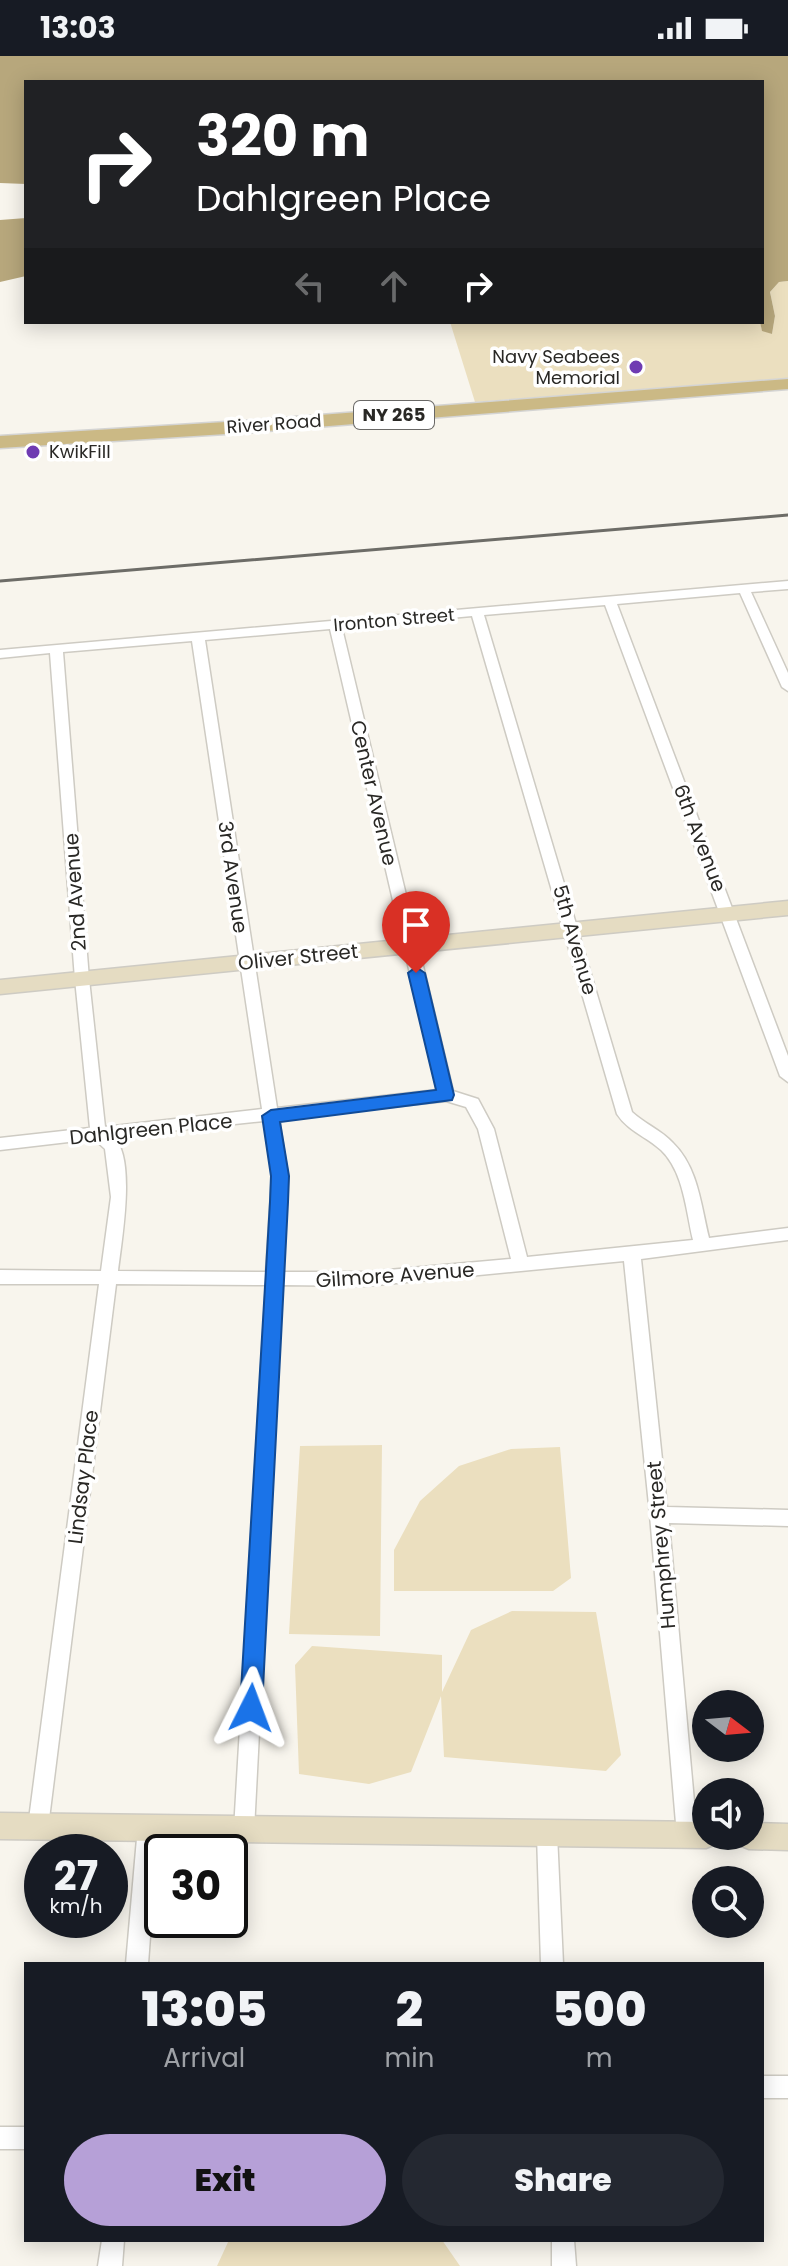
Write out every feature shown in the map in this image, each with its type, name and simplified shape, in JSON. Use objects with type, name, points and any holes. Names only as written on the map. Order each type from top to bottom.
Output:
[{"type":"main road","name":"River Road","points":[[0,442],[242,427],[788,384]]},
{"type":"main road","name":"Oliver Street","points":[[0,987],[788,908]]},
{"type":"main road","points":[[0,1826],[692,1835]]},
{"type":"main road","points":[[764,1836],[788,1837]]},
{"type":"street","name":"Ironton Street","points":[[0,654],[788,585]]},
{"type":"street","points":[[744,589],[788,687]]},
{"type":"street","name":"6th Avenue","points":[[610,601],[788,1076]]},
{"type":"street","name":"5th Avenue","points":[[477,613],[625,1114],[636,1126],[668,1146],[680,1161],[702,1245]]},
{"type":"street","name":"Center Avenue","points":[[335,625],[446,1095]]},
{"type":"street","name":"3rd Avenue","points":[[198,638],[280,1176],[244,1830]]},
{"type":"street","name":"2nd Avenue","points":[[56,649],[82,979],[98,1134]]},
{"type":"street","points":[[446,1095],[472,1103],[486,1129],[521,1265]]},
{"type":"street","name":"Dahlgreen Place","points":[[0,1144],[446,1095]]},
{"type":"street","name":"Lindsay Place","points":[[38,1827],[119,1197],[113,1146],[98,1134]]},
{"type":"street","name":"Gilmore Avenue","points":[[0,1277],[276,1281],[366,1279],[632,1254],[788,1234]]},
{"type":"street","name":"Humphrey Street","points":[[632,1254],[692,1793]]},
{"type":"street","points":[[659,1515],[788,1518]]},
{"type":"street","points":[[137,1962],[148,1827]]},
{"type":"street","points":[[547,1834],[552,1962]]},
{"type":"street","points":[[764,2087],[788,2087]]},
{"type":"street","points":[[0,2138],[24,2138]]},
{"type":"street","points":[[110,2266],[113,2242]]},
{"type":"street","points":[[563,2242],[564,2266]]},
{"type":"shaded area","points":[[0,56],[788,56],[788,281],[779,282],[770,292],[775,316],[772,334],[762,331],[760,324],[764,324],[764,80],[24,80],[24,184],[0,183]]},
{"type":"shaded area","points":[[24,218],[24,276],[0,282],[0,220]]},
{"type":"shaded area","points":[[788,281],[788,378],[475,402],[451,324],[760,324],[762,330],[772,334],[775,316],[770,292],[779,282]]},
{"type":"shaded area","points":[[382,1445],[380,1636],[289,1634],[300,1446]]},
{"type":"shaded area","points":[[560,1447],[571,1578],[553,1591],[394,1591],[394,1550],[420,1501],[459,1466],[511,1449]]},
{"type":"shaded area","points":[[512,1611],[596,1612],[621,1755],[606,1771],[444,1757],[441,1696],[411,1772],[369,1784],[299,1774],[295,1665],[312,1646],[442,1655],[442,1692],[471,1630]]},
{"type":"shaded area","points":[[228,2242],[443,2242],[460,2266],[217,2266]]},
{"type":"railway","points":[[0,581],[788,515]]},
{"type":"place","name":"Navy Seabees Memorial","points":[[636,367]]},
{"type":"place","name":"KwikFill","points":[[33,452]]},
{"type":"route","points":[[251,1708],[280,1176],[271,1116],[446,1095],[416,973]]}]
